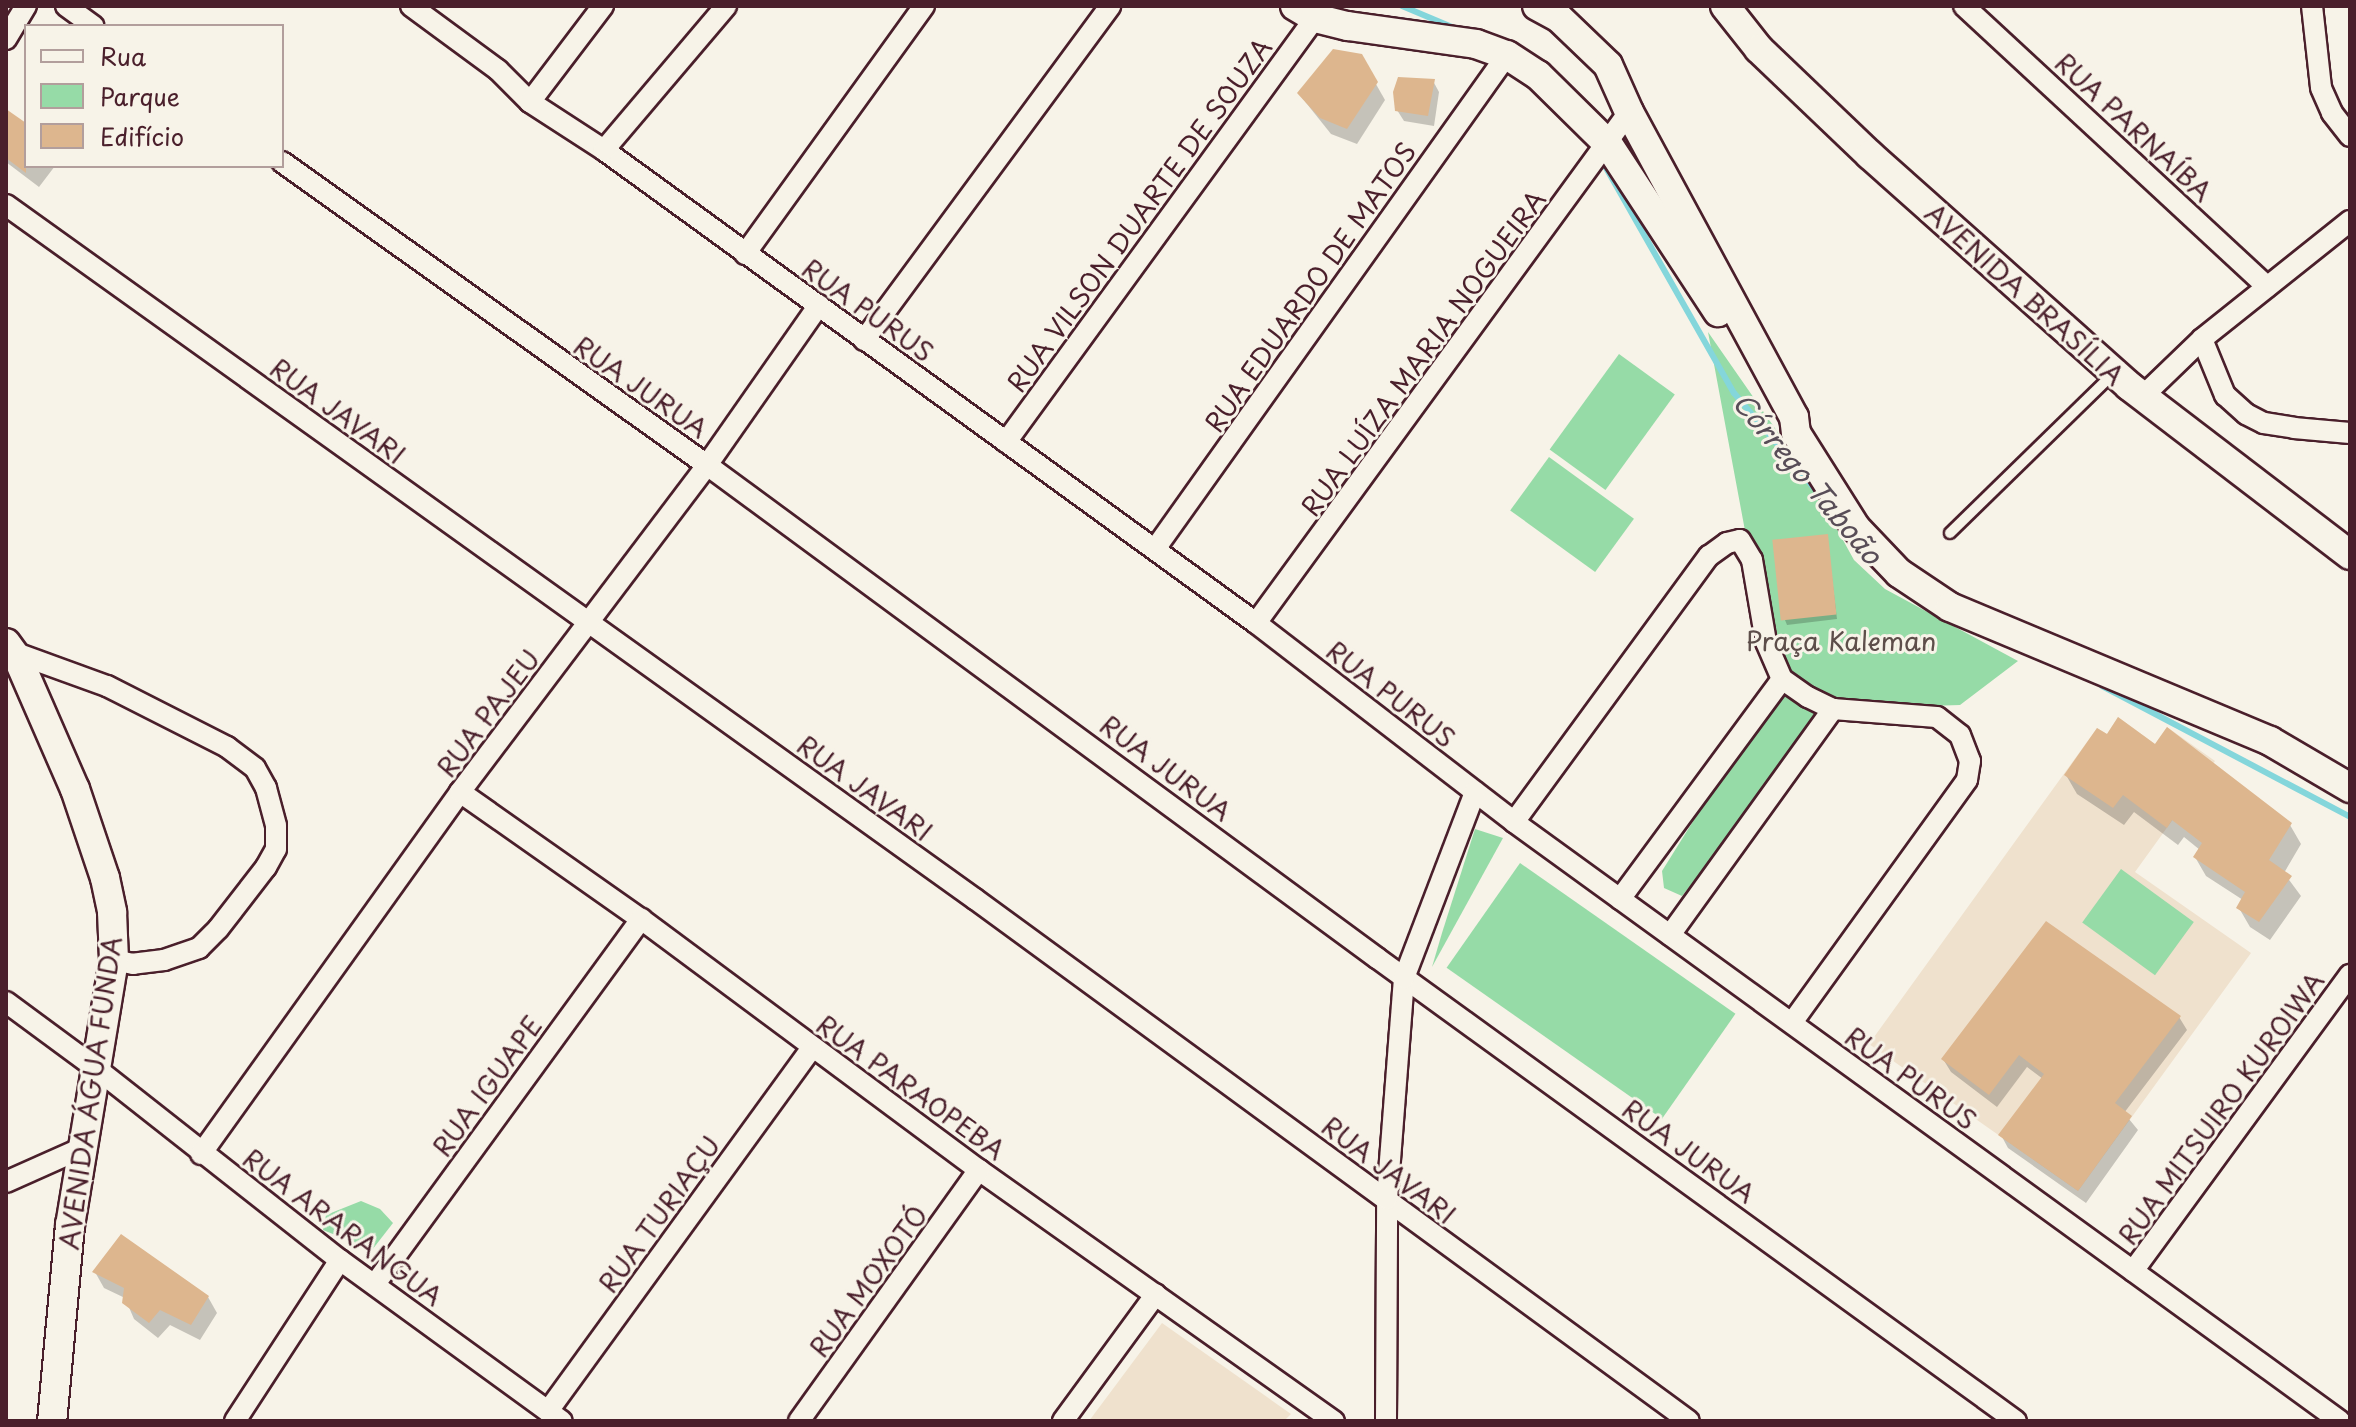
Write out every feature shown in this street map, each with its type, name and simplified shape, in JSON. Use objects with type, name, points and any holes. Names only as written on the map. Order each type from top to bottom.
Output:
[{"type":"street","points":[[6,39],[26,6]]},
{"type":"street","points":[[66,6],[91,24]]},
{"type":"street","name":"RUA PURUS","points":[[411,6],[498,70],[530,102],[604,150],[1155,549],[1514,822],[2340,1421]]},
{"type":"street","points":[[530,102],[603,6]]},
{"type":"street","points":[[604,150],[726,6]]},
{"type":"street","points":[[745,254],[924,6]]},
{"type":"street","points":[[864,340],[1110,6]]},
{"type":"street","points":[[1537,6],[1558,17],[1608,65],[1629,112],[1794,417],[1796,433],[1856,528],[1899,573],[1950,607],[2270,741],[2350,788]]},
{"type":"street","name":"AVENIDA BRASÍLIA","points":[[1725,6],[1759,49],[1870,155],[2142,397],[2350,555]]},
{"type":"street","name":"RUA PARNAÍBA","points":[[1964,6],[2267,287]]},
{"type":"street","points":[[2312,6],[2321,88],[2332,113],[2350,136]]},
{"type":"street","points":[[1305,12],[1361,28],[1476,44],[1507,55],[1538,75],[1608,144],[1707,294],[1781,421],[1796,433]]},
{"type":"street","name":"RUA VILSON DUARTE DE SOUZA","points":[[1006,442],[1305,12]]},
{"type":"street","name":"RUA EDUARDO DE MATOS","points":[[1155,549],[1507,55]]},
{"type":"street","name":"RUA LUÍZA MARIA NOGUEIRA","points":[[1256,623],[1629,112]]},
{"type":"street","name":"RUA JURUA","points":[[284,163],[707,465],[1404,978],[2016,1421]]},
{"type":"street","name":"RUA JAVARI","points":[[6,205],[588,621],[1689,1421]]},
{"type":"street","points":[[2142,397],[2202,339],[2350,221]]},
{"type":"street","name":"RUA PAJEU","points":[[201,1154],[460,792],[707,465],[819,305]]},
{"type":"street","points":[[2202,339],[2225,395],[2246,414],[2264,423],[2350,433]]},
{"type":"street","points":[[1514,822],[1709,556],[1727,543],[1740,540],[1752,560],[1766,642],[1782,679],[1833,709],[1937,717],[1960,735],[1970,761],[1967,780],[1792,1023]]},
{"type":"street","points":[[9,647],[107,686],[227,747],[255,768],[266,788],[276,826],[276,849],[266,867],[218,929],[199,948],[164,960],[133,964],[114,960]]},
{"type":"street","name":"AVENIDA ÁGUA FUNDA","points":[[9,647],[75,789],[105,878],[112,912],[114,960],[70,1225],[52,1421]]},
{"type":"street","points":[[1620,899],[1782,679]]},
{"type":"street","points":[[1670,935],[1833,709]]},
{"type":"street","name":"RUA PARAOPEBA","points":[[460,792],[641,919],[979,1170],[1334,1421]]},
{"type":"street","points":[[1386,1421],[1387,1199],[1404,978],[1475,792]]},
{"type":"street","name":"RUA IGUAPE","points":[[375,1284],[641,919]]},
{"type":"street","name":"RUA MITSUIRO KUROIWA","points":[[2133,1271],[2350,975]]},
{"type":"street","name":"RUA ARARANGUA","points":[[6,1002],[97,1069],[201,1154],[340,1260],[555,1416]]},
{"type":"street","name":"RUA TURIAÇU","points":[[555,1416],[812,1047]]},
{"type":"street","points":[[6,1182],[82,1148]]},
{"type":"street","name":"RUA MOXOTÓ","points":[[799,1421],[979,1170]]},
{"type":"street","points":[[235,1421],[340,1260]]},
{"type":"street","points":[[1063,1421],[1156,1294]]},
{"type":"lane","points":[[1950,533],[2115,373]]},
{"type":"shaded area","points":[[2118,717],[2155,744],[2167,727],[2215,761],[2135,872],[2251,953],[2078,1191],[1869,1044],[2097,728],[2107,734]]},
{"type":"shaded area","points":[[1162,1323],[1291,1414],[1284,1421],[1089,1421]]},
{"type":"green space","name":"Praça Kaleman","points":[[1708,332],[1806,473],[1854,560],[1885,589],[2018,661],[1960,705],[1833,709],[1682,896],[1664,888],[1662,871],[1782,679],[1762,622]]},
{"type":"green space","points":[[1619,354],[1675,395],[1605,490],[1550,449]]},
{"type":"green space","points":[[1549,457],[1634,519],[1595,572],[1510,510]]},
{"type":"green space","points":[[1475,829],[1503,838],[1432,967],[1442,933]]},
{"type":"green space","points":[[1520,863],[1735,1014],[1662,1119],[1447,968]]},
{"type":"green space","points":[[2121,869],[2194,922],[2155,975],[2082,922]]},
{"type":"green space","points":[[361,1201],[380,1209],[393,1223],[372,1250],[323,1230],[326,1215]]},
{"type":"building","points":[[1333,49],[1362,54],[1378,82],[1347,129],[1320,118],[1297,93]]},
{"type":"building","points":[[1398,77],[1435,79],[1428,116],[1395,111],[1393,92]]},
{"type":"building","points":[[6,109],[24,122],[26,173],[6,158]]},
{"type":"building","points":[[1828,534],[1836,615],[1781,620],[1772,540]]},
{"type":"building","points":[[2118,717],[2155,744],[2167,727],[2292,823],[2269,860],[2292,876],[2259,922],[2236,908],[2245,892],[2193,857],[2202,843],[2172,820],[2167,828],[2123,795],[2113,808],[2064,775],[2097,728],[2107,734]]},
{"type":"building","points":[[2046,921],[2181,1016],[2115,1103],[2132,1116],[2078,1191],[1998,1135],[2044,1074],[2019,1055],[1989,1095],[1941,1059]]},
{"type":"building","points":[[121,1234],[209,1296],[191,1325],[160,1310],[149,1323],[122,1303],[124,1288],[92,1272]]},
{"type":"waterway","name":"Córrego Taboão","points":[[1402,6],[1459,30]]},
{"type":"waterway","name":"Córrego Taboão","points":[[1601,159],[1734,393],[1819,494]]},
{"type":"waterway","name":"Córrego Taboão","points":[[2102,686],[2350,817]]}]
